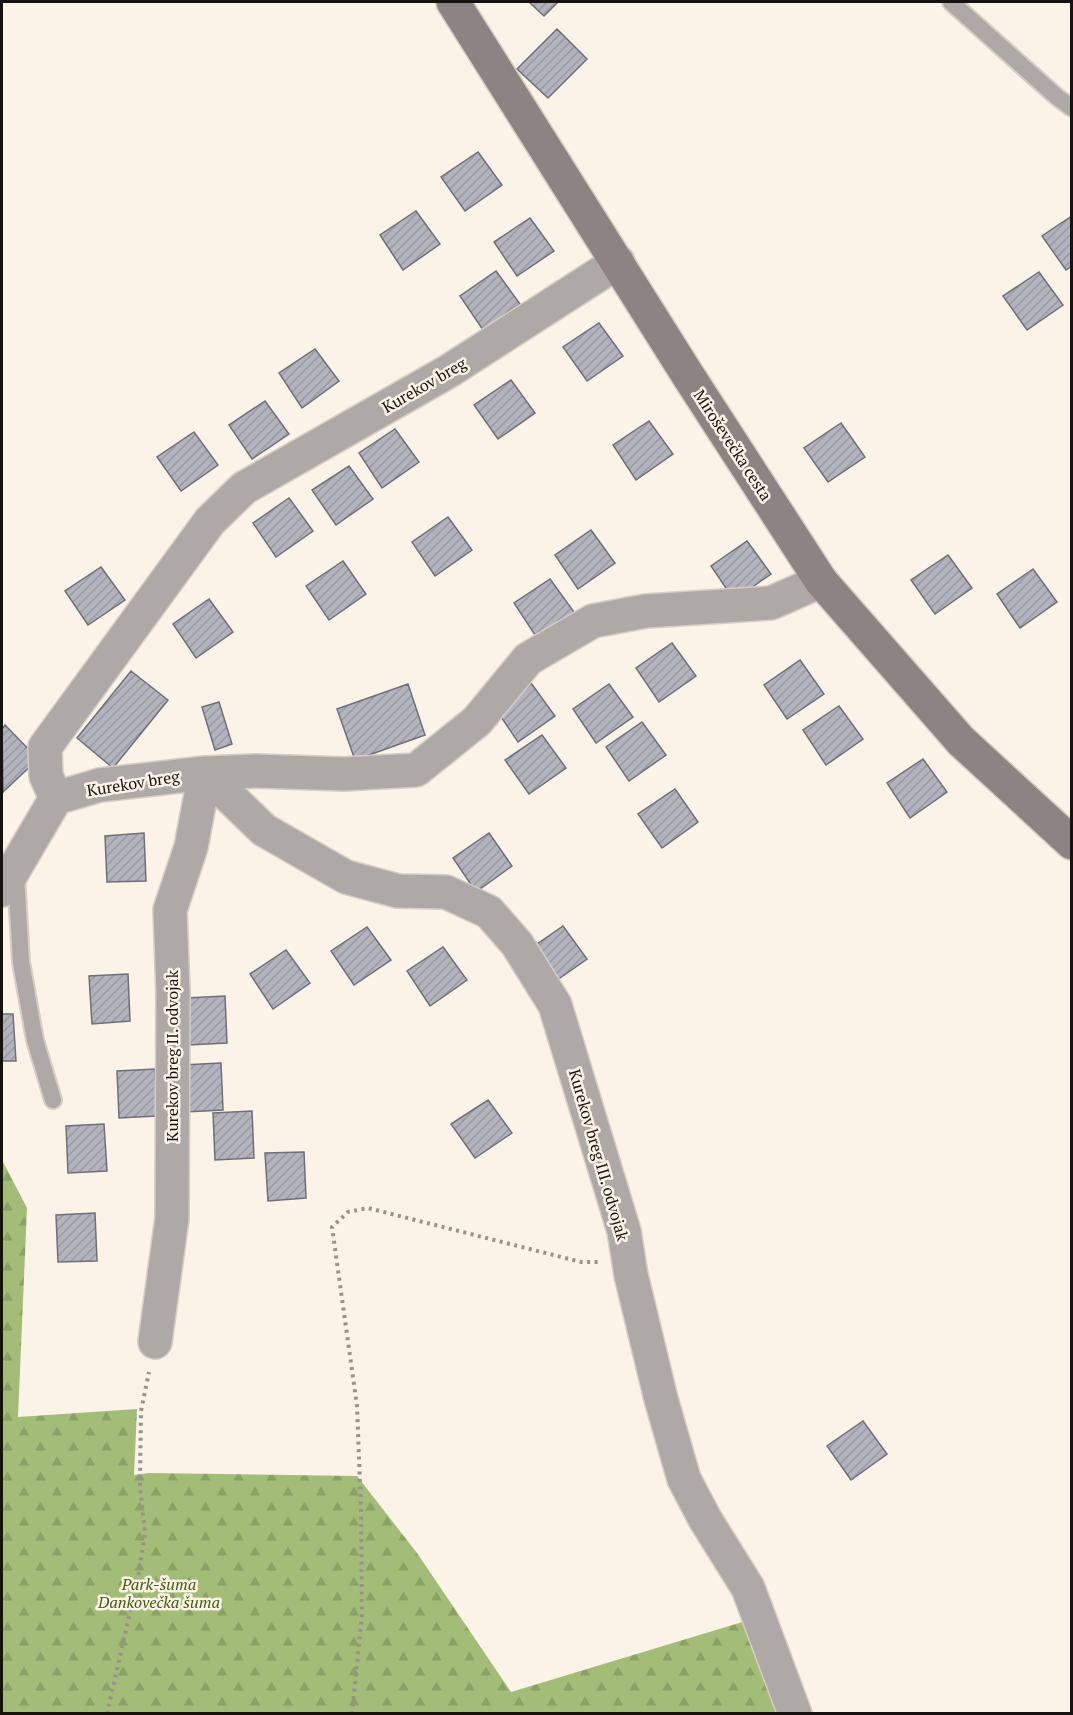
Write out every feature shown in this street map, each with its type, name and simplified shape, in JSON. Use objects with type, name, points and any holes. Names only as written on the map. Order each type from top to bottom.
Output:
[{"type":"main road","name":"Miroševečka cesta","points":[[453,2],[821,581],[961,741],[1069,839]]},
{"type":"street","name":"Kurekov breg","points":[[618,262],[449,372],[244,488],[210,521],[45,747],[46,777],[56,798],[100,785],[205,773],[256,771],[344,774],[416,770],[477,721],[528,659],[593,621],[646,611],[771,603],[821,581]]},
{"type":"street","name":"Kurekov breg III. odvojak","points":[[205,773],[264,830],[346,877],[399,891],[446,892],[489,912],[517,944],[555,1005],[624,1231],[661,1400],[684,1479],[705,1520],[748,1588],[795,1713]]},
{"type":"street","name":"Kurekov breg II. odvojak","points":[[155,1342],[172,1218],[173,992],[170,910],[191,847],[205,773]]},
{"type":"street","points":[[9,879],[56,798]]},
{"type":"lane","points":[[951,2],[1071,108]]},
{"type":"lane","points":[[9,879],[35,1040],[53,1100]]},
{"type":"path","points":[[352,1713],[362,1615],[361,1498],[357,1406],[332,1227],[348,1212],[368,1208],[581,1262],[629,1261]]},
{"type":"path","points":[[107,1713],[140,1572],[145,1534],[140,1485],[141,1412],[155,1342]]},
{"type":"green space","name":"Park-šuma Dankovečka šuma","points":[[2,1160],[27,1208],[18,1417],[137,1409],[134,1475],[149,1473],[357,1476],[417,1553],[511,1692],[749,1620],[782,1713],[2,1713]]},
{"type":"building","points":[[529,2],[558,2],[544,16]]},
{"type":"building","points":[[557,29],[587,59],[548,98],[517,69]]},
{"type":"building","points":[[478,152],[502,185],[465,211],[441,177]]},
{"type":"building","points":[[416,211],[440,244],[403,270],[380,235]]},
{"type":"building","points":[[1072,216],[1072,266],[1066,270],[1042,236]]},
{"type":"building","points":[[530,218],[554,251],[517,276],[494,242]]},
{"type":"building","points":[[496,271],[520,304],[483,330],[460,296]]},
{"type":"building","points":[[1039,272],[1063,305],[1027,330],[1003,296]]},
{"type":"building","points":[[599,323],[623,356],[587,381],[563,347]]},
{"type":"building","points":[[315,349],[339,381],[302,408],[279,373]]},
{"type":"building","points":[[511,380],[535,413],[498,439],[474,405]]},
{"type":"building","points":[[265,401],[289,434],[252,459],[229,425]]},
{"type":"building","points":[[649,421],[673,454],[636,480],[613,445]]},
{"type":"building","points":[[841,423],[865,457],[828,482],[804,448]]},
{"type":"building","points":[[395,429],[419,462],[382,488],[359,453]]},
{"type":"building","points":[[194,432],[218,465],[181,491],[157,457]]},
{"type":"building","points":[[349,466],[373,499],[336,525],[312,490]]},
{"type":"building","points":[[289,498],[313,531],[276,557],[253,523]]},
{"type":"building","points":[[448,517],[472,550],[435,576],[412,542]]},
{"type":"building","points":[[591,530],[615,563],[578,589],[555,555]]},
{"type":"building","points":[[747,541],[771,574],[734,600],[711,566]]},
{"type":"building","points":[[948,555],[972,588],[935,614],[911,580]]},
{"type":"building","points":[[343,561],[366,594],[329,620],[306,586]]},
{"type":"building","points":[[101,567],[125,600],[88,625],[65,591]]},
{"type":"building","points":[[1033,569],[1057,602],[1020,628],[997,594]]},
{"type":"building","points":[[550,579],[574,612],[537,638],[514,603]]},
{"type":"building","points":[[209,599],[233,632],[196,658],[173,624]]},
{"type":"building","points":[[672,643],[696,676],[659,702],[636,668]]},
{"type":"building","points":[[800,660],[824,694],[787,719],[764,685]]},
{"type":"building","points":[[131,671],[168,700],[113,768],[77,738]]},
{"type":"building","points":[[531,683],[555,716],[518,742],[495,708]]},
{"type":"building","points":[[408,684],[425,735],[355,760],[337,709]]},
{"type":"building","points":[[609,684],[633,717],[596,743],[573,709]]},
{"type":"building","points":[[219,702],[232,744],[215,750],[202,707]]},
{"type":"building","points":[[839,706],[863,739],[826,765],[803,730]]},
{"type":"building","points":[[642,722],[666,755],[629,781],[606,747]]},
{"type":"building","points":[[5,725],[38,759],[3,792],[2,729]]},
{"type":"building","points":[[542,735],[566,768],[529,794],[505,760]]},
{"type":"building","points":[[923,759],[947,792],[910,818],[887,783]]},
{"type":"building","points":[[675,789],[698,822],[662,848],[638,814]]},
{"type":"building","points":[[144,833],[146,881],[107,882],[105,836]]},
{"type":"building","points":[[489,833],[512,866],[476,892],[453,858]]},
{"type":"building","points":[[563,926],[587,959],[550,985],[527,951]]},
{"type":"building","points":[[367,927],[391,960],[354,985],[331,951]]},
{"type":"building","points":[[443,947],[467,980],[430,1006],[407,971]]},
{"type":"building","points":[[286,950],[310,983],[273,1009],[250,974]]},
{"type":"building","points":[[128,974],[130,1021],[92,1024],[89,976]]},
{"type":"building","points":[[225,996],[227,1043],[188,1045],[186,998]]},
{"type":"building","points":[[2,1014],[13,1014],[16,1061],[2,1061]]},
{"type":"building","points":[[221,1063],[223,1110],[185,1112],[182,1065]]},
{"type":"building","points":[[155,1069],[157,1116],[119,1118],[117,1071]]},
{"type":"building","points":[[488,1100],[512,1133],[475,1158],[451,1124]]},
{"type":"building","points":[[252,1111],[254,1158],[215,1160],[213,1113]]},
{"type":"building","points":[[104,1124],[107,1171],[68,1173],[66,1126]]},
{"type":"building","points":[[304,1152],[306,1198],[268,1201],[265,1153]]},
{"type":"building","points":[[95,1213],[97,1261],[58,1262],[56,1215]]},
{"type":"building","points":[[863,1421],[887,1454],[851,1480],[827,1446]]}]
